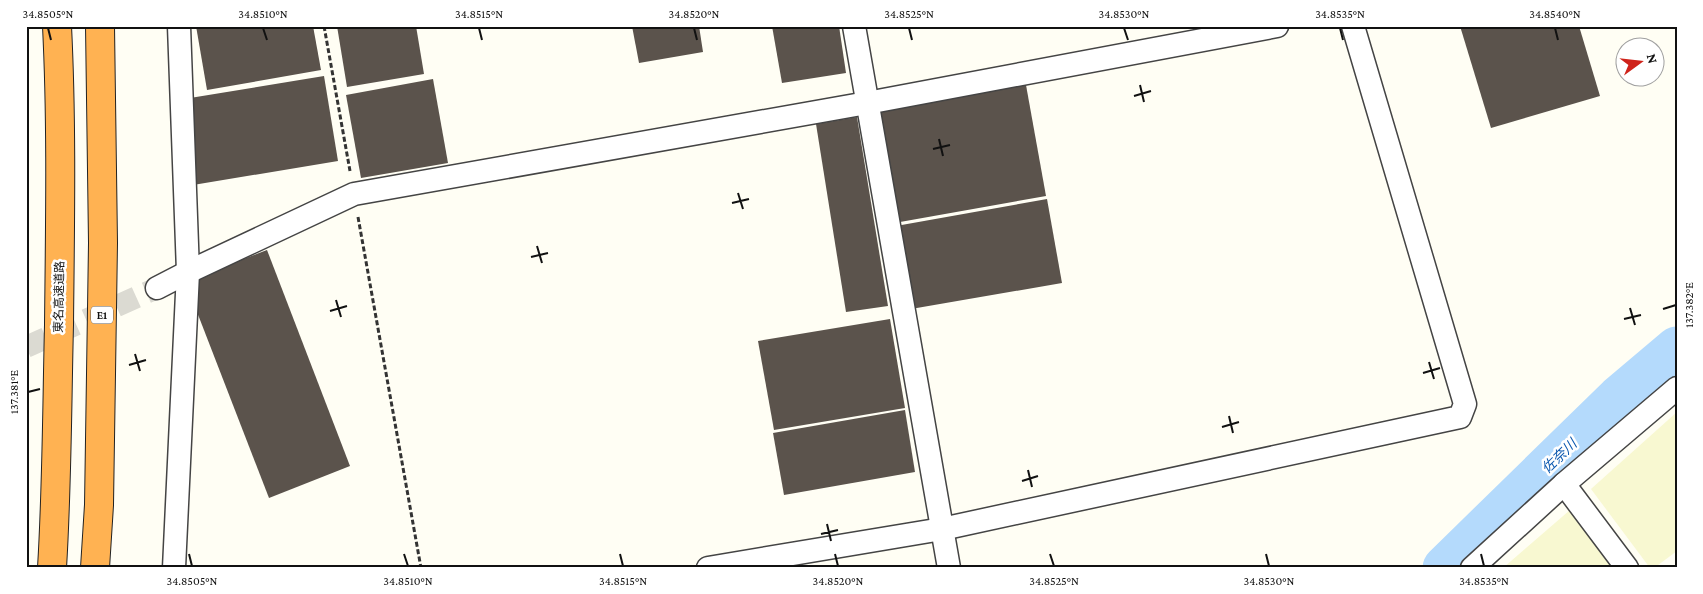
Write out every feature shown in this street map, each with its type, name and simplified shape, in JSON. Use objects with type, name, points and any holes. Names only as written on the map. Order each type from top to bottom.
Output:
[{"type":"highway","name":"東名高速道路","points":[[52,568],[56,506],[60,252],[57,26]]},
{"type":"highway","name":"E1","points":[[96,568],[99,505],[103,243],[100,26]]},
{"type":"street","points":[[174,568],[188,272],[179,26]]},
{"type":"street","points":[[854,26],[949,568]]},
{"type":"street","points":[[157,288],[354,194],[868,104],[1278,26]]},
{"type":"street","points":[[708,568],[942,529],[1460,417],[1466,404],[1353,26]]},
{"type":"street","points":[[1472,568],[1564,484],[1677,388]]},
{"type":"street","points":[[1564,484],[1627,568]]},
{"type":"path","points":[[324,26],[421,568]]},
{"type":"green space","points":[[1677,412],[1677,551],[1654,568],[1650,568],[1591,489]]},
{"type":"green space","points":[[1570,510],[1612,568],[1503,568]]},
{"type":"building","points":[[196,26],[313,26],[321,70],[207,90]]},
{"type":"building","points":[[337,26],[416,26],[424,74],[347,87]]},
{"type":"building","points":[[632,26],[699,26],[703,52],[639,63]]},
{"type":"building","points":[[772,26],[839,26],[846,73],[782,83]]},
{"type":"building","points":[[1460,26],[1579,26],[1600,96],[1491,128]]},
{"type":"building","points":[[324,76],[338,161],[193,185],[190,98]]},
{"type":"building","points":[[433,79],[448,163],[361,178],[346,95]]},
{"type":"building","points":[[1026,85],[1046,196],[900,222],[880,110]]},
{"type":"building","points":[[857,117],[888,306],[846,312],[816,124]]},
{"type":"building","points":[[1047,199],[1062,283],[911,309],[896,226]]},
{"type":"building","points":[[267,250],[350,466],[269,498],[185,281]]},
{"type":"building","points":[[890,319],[905,408],[774,430],[758,341]]},
{"type":"building","points":[[905,410],[915,472],[784,495],[773,433]]},
{"type":"waterway","name":"佐奈川","points":[[1445,568],[1619,398],[1677,349]]},
{"type":"tunnel","points":[[26,347],[157,288]]}]
